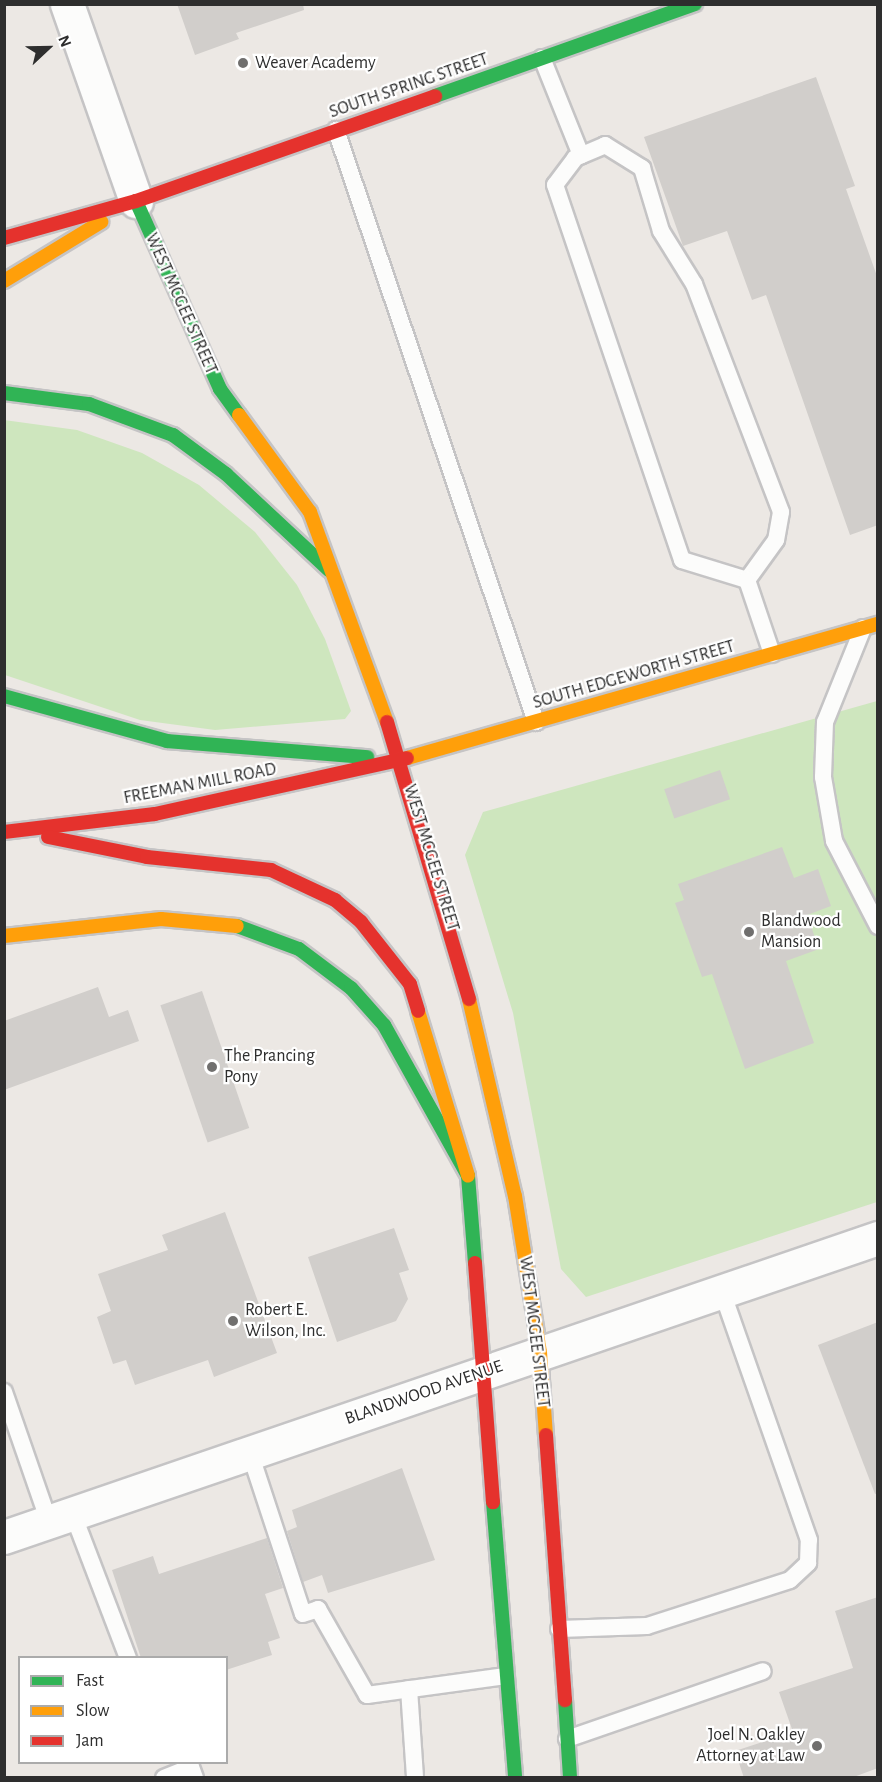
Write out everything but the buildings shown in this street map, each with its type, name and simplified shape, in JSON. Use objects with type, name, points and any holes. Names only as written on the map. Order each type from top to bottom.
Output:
[{"type":"main road","name":"SOUTH SPRING STREET","points":[[136,201],[695,4]]},
{"type":"main road","points":[[4,238],[136,201]]},
{"type":"main road","points":[[4,280],[136,201]]},
{"type":"main road","name":"WEST MCGEE STREET","points":[[136,201],[197,348],[220,389],[310,512],[329,570],[401,760],[480,1030],[515,1196],[540,1352],[569,1771]]},
{"type":"main road","points":[[4,393],[89,404],[173,435],[226,474],[329,570]]},
{"type":"main road","name":"SOUTH EDGEWORTH STREET","points":[[401,760],[870,626]]},
{"type":"main road","points":[[4,696],[167,741],[401,760]]},
{"type":"main road","name":"FREEMAN MILL ROAD","points":[[4,832],[22,832],[154,814],[401,760]]},
{"type":"main road","points":[[22,832],[147,857],[271,870],[335,900],[362,922],[410,984],[468,1176],[480,1374],[514,1778]]},
{"type":"main road","points":[[4,936],[161,919],[229,923],[299,949],[351,988],[384,1026],[468,1176]]},
{"type":"main road","points":[[569,1771],[581,1778]]},
{"type":"street","name":"WEST MCGEE STREET","points":[[67,4],[136,201]]},
{"type":"street","name":"BLANDWOOD AVENUE","points":[[4,1537],[878,1238]]},
{"type":"lane","points":[[542,58],[582,155]]},
{"type":"lane","points":[[336,130],[536,722]]},
{"type":"lane","points":[[605,145],[642,168],[662,231],[694,284],[781,512],[776,540],[747,580],[682,560],[555,185],[582,155],[605,145]]},
{"type":"lane","points":[[747,580],[772,654]]},
{"type":"lane","points":[[870,626],[825,722],[824,777],[834,841],[878,926]]},
{"type":"lane","points":[[560,1629],[646,1626],[790,1580],[808,1563],[809,1540],[722,1291]]},
{"type":"lane","points":[[4,1392],[127,1656]]},
{"type":"lane","points":[[250,1453],[303,1614],[318,1609],[367,1695],[506,1676]]},
{"type":"lane","points":[[567,1739],[763,1671]]},
{"type":"lane","points":[[409,1689],[415,1778]]},
{"type":"lane","points":[[172,1771],[191,1767],[195,1778]]},
{"type":"green space","points":[[4,420],[77,430],[142,453],[199,485],[255,532],[297,585],[325,639],[351,711],[345,719],[215,730],[140,720],[5,675]]},
{"type":"green space","points":[[877,701],[877,1202],[586,1297],[561,1269],[513,1013],[465,855],[483,812]]},
{"type":"traffic: fast","points":[[435,96],[695,4]]},
{"type":"traffic: fast","points":[[136,201],[220,389],[239,415]]},
{"type":"traffic: fast","points":[[4,393],[89,404],[173,435],[226,474],[329,570]]},
{"type":"traffic: fast","points":[[4,696],[167,741],[367,757]]},
{"type":"traffic: fast","points":[[237,926],[299,949],[351,988],[384,1025],[468,1176],[475,1263]]},
{"type":"traffic: fast","points":[[493,1502],[515,1778]]},
{"type":"traffic: fast","points":[[565,1700],[570,1778]]},
{"type":"traffic: slow","points":[[4,281],[101,222]]},
{"type":"traffic: slow","points":[[239,415],[310,512],[387,722]]},
{"type":"traffic: slow","points":[[407,758],[878,624]]},
{"type":"traffic: slow","points":[[4,936],[161,919],[237,926]]},
{"type":"traffic: slow","points":[[469,999],[515,1196],[540,1352],[546,1435]]},
{"type":"traffic: slow","points":[[418,1011],[468,1176]]},
{"type":"traffic: jam","points":[[4,238],[136,201],[435,96]]},
{"type":"traffic: jam","points":[[387,722],[469,999]]},
{"type":"traffic: jam","points":[[4,832],[155,814],[407,758]]},
{"type":"traffic: jam","points":[[48,837],[147,857],[271,870],[335,900],[361,922],[410,984],[418,1011]]},
{"type":"traffic: jam","points":[[475,1263],[493,1502]]},
{"type":"traffic: jam","points":[[546,1435],[565,1700]]},
{"type":"place","name":"Weaver Academy","points":[[243,63]]},
{"type":"place","name":"Blandwood Mansion","points":[[749,932]]},
{"type":"place","name":"The Prancing Pony","points":[[212,1067]]},
{"type":"place","name":"Robert E. Wilson, Inc.","points":[[233,1321]]},
{"type":"place","name":"Joel N. Oakley Attorney at Law","points":[[817,1746]]}]
